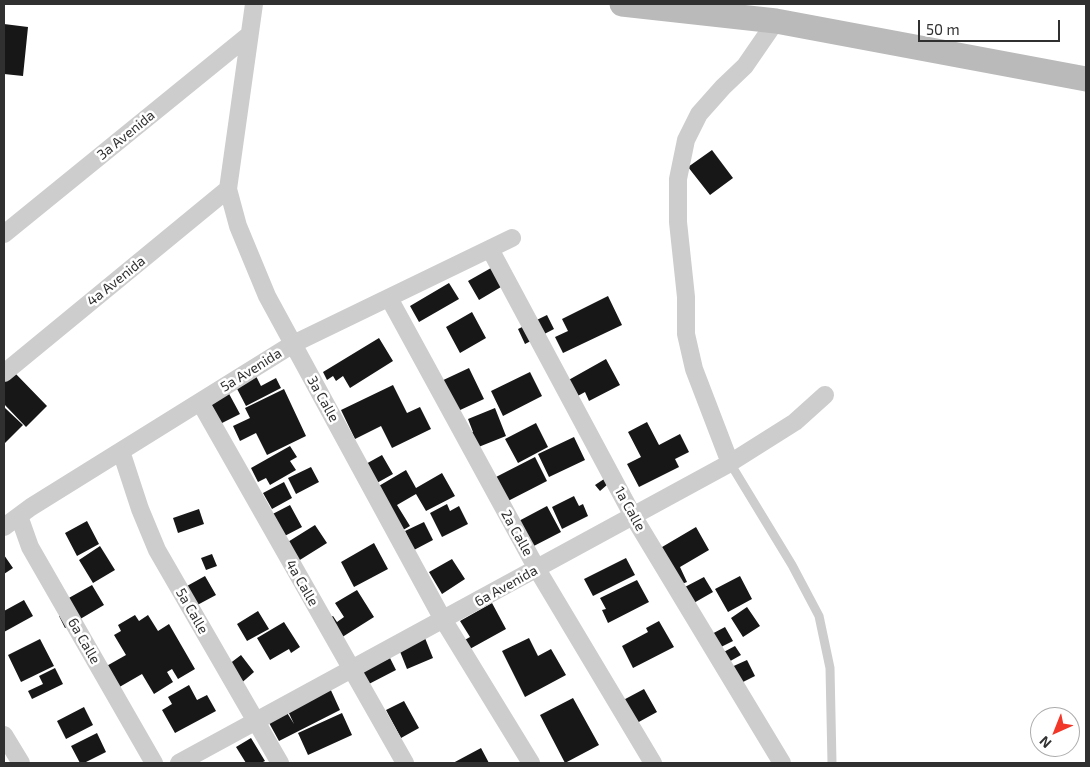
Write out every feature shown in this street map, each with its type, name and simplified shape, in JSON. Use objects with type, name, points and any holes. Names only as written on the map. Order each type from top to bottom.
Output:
[{"type":"main road","points":[[622,4],[667,6],[776,21],[1086,79]]},
{"type":"street","name":"3a Calle","points":[[254,4],[228,189],[238,226],[267,296],[293,344],[444,620],[530,763]]},
{"type":"street","points":[[730,463],[694,369],[686,334],[686,297],[678,222],[678,179],[686,140],[699,114],[745,66],[776,21]]},
{"type":"street","name":"3a Avenida","points":[[4,234],[249,35]]},
{"type":"street","name":"4a Avenida","points":[[4,373],[228,189]]},
{"type":"street","name":"5a Avenida","points":[[4,527],[120,451],[293,344],[512,238]]},
{"type":"street","name":"1a Calle","points":[[490,249],[633,516],[782,763]]},
{"type":"street","name":"2a Calle","points":[[389,298],[537,569],[653,763]]},
{"type":"street","name":"6a Avenida","points":[[179,763],[730,463],[795,422],[825,395]]},
{"type":"street","name":"4a Calle","points":[[200,402],[405,763]]},
{"type":"street","name":"5a Calle","points":[[120,451],[157,550],[280,763]]},
{"type":"street","name":"6a Calle","points":[[19,516],[30,547],[154,763]]},
{"type":"street","points":[[4,735],[21,763]]},
{"type":"lane","points":[[730,463],[792,566],[819,616],[830,668],[832,763]]},
{"type":"building","points":[[4,24],[28,27],[23,76],[4,74]]},
{"type":"building","points":[[712,150],[733,178],[710,195],[688,167]]},
{"type":"building","points":[[491,268],[501,287],[479,300],[468,281]]},
{"type":"building","points":[[449,283],[459,299],[419,322],[410,306]]},
{"type":"building","points":[[608,296],[622,325],[563,353],[555,337],[568,331],[562,319]]},
{"type":"building","points":[[472,312],[486,338],[460,353],[446,327]]},
{"type":"building","points":[[547,315],[554,329],[525,344],[518,329]]},
{"type":"building","points":[[379,338],[393,361],[350,388],[343,376],[336,381],[333,376],[327,380],[323,372]]},
{"type":"building","points":[[606,359],[620,385],[589,401],[585,392],[574,398],[565,382]]},
{"type":"building","points":[[469,368],[484,399],[458,411],[437,383]]},
{"type":"building","points":[[14,372],[47,406],[26,427],[4,404],[4,382]]},
{"type":"building","points":[[254,372],[261,386],[276,378],[281,388],[246,406],[234,383]]},
{"type":"building","points":[[530,372],[542,396],[503,416],[491,391]]},
{"type":"building","points":[[393,385],[407,413],[420,407],[431,429],[392,448],[381,426],[355,439],[341,410]]},
{"type":"building","points":[[284,389],[306,436],[267,455],[256,433],[240,441],[233,426],[250,418],[245,408]]},
{"type":"building","points":[[227,390],[240,414],[218,425],[205,402]]},
{"type":"building","points":[[4,407],[23,425],[5,443],[4,441]]},
{"type":"building","points":[[495,408],[506,436],[471,450],[465,435],[473,432],[468,419]]},
{"type":"building","points":[[647,422],[659,445],[680,434],[689,452],[675,459],[679,467],[639,487],[627,464],[641,457],[628,432]]},
{"type":"building","points":[[536,423],[548,447],[518,463],[505,439]]},
{"type":"building","points":[[574,437],[585,460],[549,477],[538,454]]},
{"type":"building","points":[[290,446],[297,457],[290,461],[296,470],[270,485],[266,478],[258,482],[251,468]]},
{"type":"building","points":[[382,455],[393,474],[375,484],[364,465]]},
{"type":"building","points":[[535,457],[547,481],[508,501],[496,477]]},
{"type":"building","points":[[311,467],[319,482],[296,494],[288,478]]},
{"type":"building","points":[[406,470],[416,488],[442,473],[455,496],[426,511],[416,494],[397,505],[410,526],[398,533],[372,490]]},
{"type":"building","points":[[604,479],[608,484],[600,491],[595,485]]},
{"type":"building","points":[[284,482],[292,498],[272,509],[263,493]]},
{"type":"building","points":[[574,496],[579,506],[583,504],[588,516],[562,529],[552,507]]},
{"type":"building","points":[[447,504],[450,511],[459,506],[468,524],[442,537],[430,513]]},
{"type":"building","points":[[290,505],[302,527],[275,541],[263,519]]},
{"type":"building","points":[[547,506],[561,532],[528,549],[515,523]]},
{"type":"building","points":[[199,509],[204,524],[178,533],[173,518]]},
{"type":"building","points":[[87,521],[99,544],[77,556],[65,533]]},
{"type":"building","points":[[424,522],[433,540],[414,550],[405,531]]},
{"type":"building","points":[[315,525],[327,543],[295,563],[283,545]]},
{"type":"building","points":[[696,527],[709,550],[680,567],[687,582],[674,587],[657,550]]},
{"type":"building","points":[[374,543],[388,569],[354,587],[341,562]]},
{"type":"building","points":[[100,546],[115,570],[93,583],[79,560]]},
{"type":"building","points":[[212,554],[217,566],[206,570],[201,558]]},
{"type":"building","points":[[4,555],[13,568],[4,574]]},
{"type":"building","points":[[626,558],[635,575],[593,596],[584,579]]},
{"type":"building","points":[[452,559],[465,579],[442,594],[429,572]]},
{"type":"building","points":[[205,576],[216,595],[188,610],[178,591]]},
{"type":"building","points":[[740,576],[752,599],[728,612],[715,589]]},
{"type":"building","points":[[704,577],[713,592],[692,604],[683,588]]},
{"type":"building","points":[[637,580],[649,602],[608,623],[602,610],[606,609],[600,598]]},
{"type":"building","points":[[92,585],[104,605],[65,628],[59,616],[64,613],[58,604]]},
{"type":"building","points":[[357,590],[374,617],[336,641],[324,621],[333,616],[337,622],[344,617],[335,603]]},
{"type":"building","points":[[24,600],[33,616],[4,632],[4,611]]},
{"type":"building","points":[[492,603],[506,629],[468,650],[463,641],[470,637],[460,621]]},
{"type":"building","points":[[747,607],[760,626],[743,637],[731,618]]},
{"type":"building","points":[[258,611],[269,629],[247,641],[237,624]]},
{"type":"building","points":[[135,615],[139,621],[148,615],[158,631],[169,624],[195,669],[178,679],[172,669],[167,672],[173,682],[154,694],[142,674],[116,689],[103,668],[126,655],[114,635],[121,631],[118,625]]},
{"type":"building","points":[[659,621],[674,647],[633,668],[622,646],[648,632],[646,628]]},
{"type":"building","points":[[284,622],[300,647],[291,653],[289,649],[270,660],[257,638]]},
{"type":"building","points":[[725,627],[733,641],[715,650],[708,636]]},
{"type":"building","points":[[423,633],[433,658],[407,669],[397,644]]},
{"type":"building","points":[[529,638],[538,656],[551,649],[566,675],[525,697],[502,651]]},
{"type":"building","points":[[40,639],[54,666],[21,682],[8,655]]},
{"type":"building","points":[[735,646],[741,655],[725,664],[720,654]]},
{"type":"building","points":[[241,655],[254,672],[238,686],[224,668]]},
{"type":"building","points":[[390,658],[396,670],[365,686],[358,674]]},
{"type":"building","points":[[747,660],[755,676],[735,686],[727,669]]},
{"type":"building","points":[[55,668],[63,684],[32,699],[28,691],[43,684],[39,676]]},
{"type":"building","points":[[189,685],[197,700],[207,695],[216,711],[175,733],[162,710],[172,704],[168,697]]},
{"type":"building","points":[[329,686],[340,710],[279,741],[268,721],[286,711],[294,724],[286,707]]},
{"type":"building","points":[[644,689],[657,712],[626,729],[614,705]]},
{"type":"building","points":[[573,698],[599,745],[565,763],[540,715]]},
{"type":"building","points":[[404,701],[419,728],[401,738],[386,710]]},
{"type":"building","points":[[84,707],[93,725],[66,739],[57,721]]},
{"type":"building","points":[[342,713],[352,735],[308,755],[298,733]]},
{"type":"building","points":[[97,733],[106,752],[84,763],[80,763],[71,746]]},
{"type":"building","points":[[251,738],[265,761],[261,763],[246,763],[236,747]]},
{"type":"building","points":[[481,748],[489,763],[453,763]]}]
